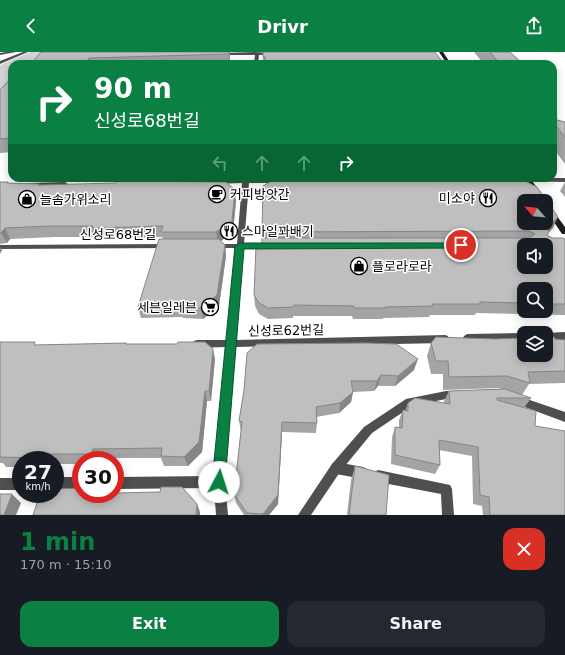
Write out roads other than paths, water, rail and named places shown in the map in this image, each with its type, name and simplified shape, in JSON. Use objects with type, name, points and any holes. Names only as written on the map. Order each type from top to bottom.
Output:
[{"type":"street","points":[[0,54],[14,52]]},
{"type":"street","points":[[0,63],[26,52]]},
{"type":"street","points":[[434,53],[441,52]]},
{"type":"street","points":[[218,54],[280,54]]},
{"type":"street","points":[[222,515],[219,482],[245,182]]},
{"type":"street","points":[[530,182],[538,194]]},
{"type":"street","points":[[24,185],[71,184]]},
{"type":"street","points":[[553,215],[565,232]]},
{"type":"street","name":"신성로68번길","points":[[0,247],[176,246]]},
{"type":"street","points":[[208,246],[271,246]]},
{"type":"street","points":[[553,336],[565,336]]},
{"type":"street","name":"신성로62번길","points":[[191,344],[517,337]]},
{"type":"street","points":[[304,515],[336,468],[368,430],[410,402],[446,395],[469,395]]},
{"type":"street","points":[[507,397],[565,417]]},
{"type":"street","points":[[336,468],[446,489],[448,515]]},
{"type":"street","points":[[124,483],[219,482]]},
{"type":"street","points":[[0,484],[12,484]]},
{"type":"place","name":"커피방앗간","points":[[217,194]]},
{"type":"place","name":"미소야","points":[[488,198]]},
{"type":"place","name":"늘솜가위소리","points":[[27,199]]},
{"type":"place","name":"스마일꽈배기","points":[[229,231]]},
{"type":"place","name":"플로라로라","points":[[359,266]]},
{"type":"place","name":"세븐일레븐","points":[[210,307]]}]
